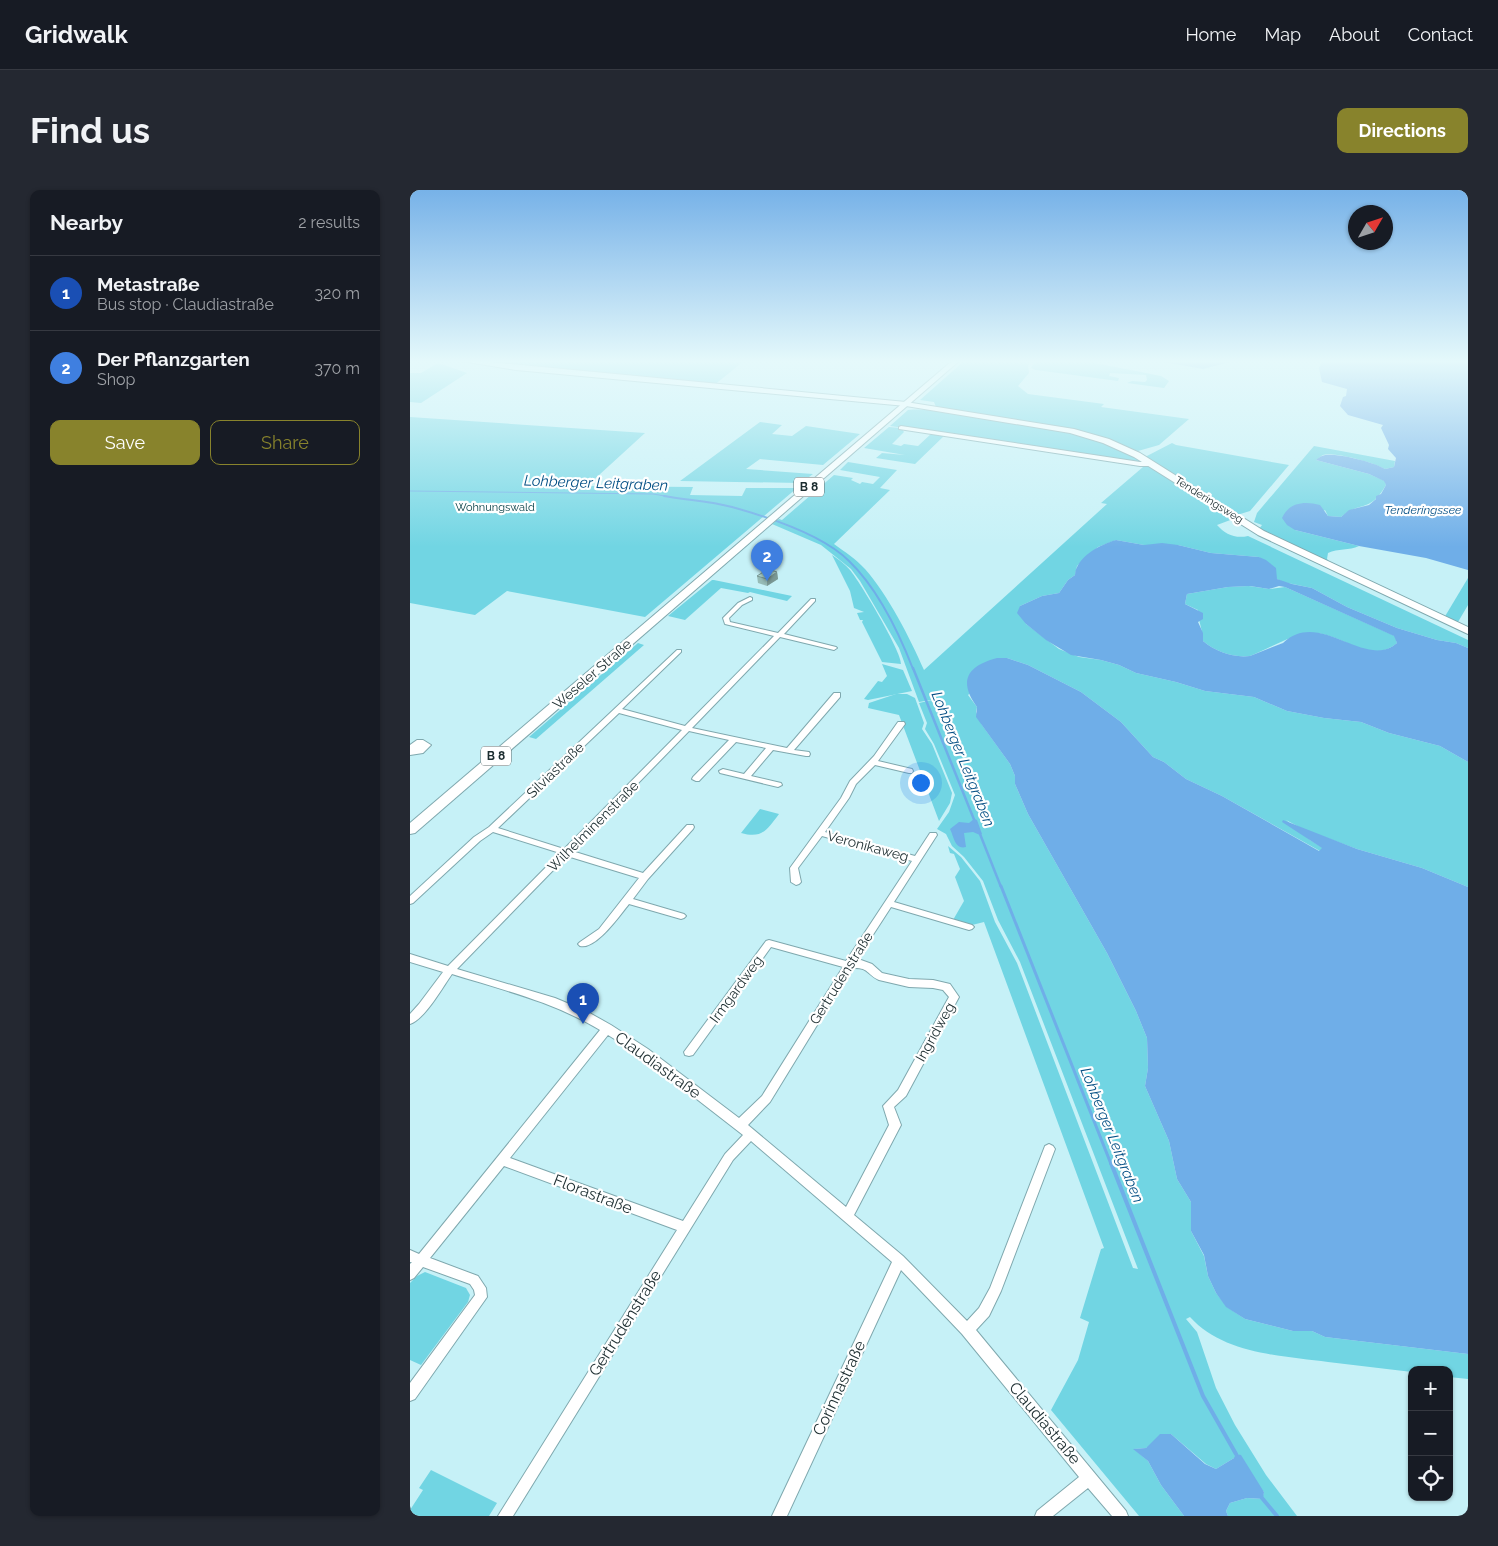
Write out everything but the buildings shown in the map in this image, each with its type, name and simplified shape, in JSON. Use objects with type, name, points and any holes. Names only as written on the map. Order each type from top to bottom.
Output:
[{"type":"main road","name":"Weseler Straße","points":[[410,830],[883,423]]},
{"type":"street","name":"Tenderingsweg","points":[[1022,423],[1071,431],[1120,447],[1151,464],[1261,533],[1468,631]]},
{"type":"street","points":[[901,428],[1140,464],[1151,464]]},
{"type":"street","points":[[750,599],[740,604],[726,618],[727,623],[834,648]]},
{"type":"street","name":"Wilhelminenstraße","points":[[410,1020],[423,1007],[450,970],[813,600]]},
{"type":"street","name":"Silviastraße","points":[[410,901],[477,839],[492,829],[678,651]]},
{"type":"street","points":[[789,751],[837,695]]},
{"type":"street","points":[[617,710],[734,740],[806,754]]},
{"type":"street","name":"Veronikaweg","points":[[796,882],[794,868],[845,798],[848,790],[859,775],[873,762],[901,724]]},
{"type":"street","points":[[410,739],[427,746],[420,751],[410,751]]},
{"type":"street","points":[[696,779],[734,740]]},
{"type":"street","points":[[746,776],[771,748]]},
{"type":"street","points":[[873,762],[909,771]]},
{"type":"street","points":[[723,771],[778,785]]},
{"type":"street","points":[[583,944],[602,931],[645,877],[690,827]]},
{"type":"street","points":[[492,829],[568,851],[645,877]]},
{"type":"street","name":"Veronikaweg","points":[[820,833],[916,859]]},
{"type":"street","name":"Gertrudenstraße","points":[[740,1126],[766,1099],[888,903],[933,835]]},
{"type":"street","points":[[626,900],[681,916]]},
{"type":"street","points":[[888,903],[969,927]]},
{"type":"street","name":"Irmgardweg","points":[[689,1052],[769,943],[849,965]]},
{"type":"street","name":"Claudiastraße","points":[[410,958],[551,1001],[582,1014],[644,1052],[751,1134],[899,1260],[967,1330],[1121,1516]]},
{"type":"street","name":"Ingridweg","points":[[848,1215],[895,1125],[888,1106],[902,1093],[954,997],[946,987],[933,984],[908,983],[879,976],[869,967],[861,964],[849,965]]},
{"type":"street","points":[[410,1274],[415,1258],[502,1160],[607,1028]]},
{"type":"street","name":"Gertrudenstraße","points":[[505,1516],[729,1157],[751,1134]]},
{"type":"street","points":[[967,1330],[984,1312],[995,1291],[1049,1149]]},
{"type":"street","name":"Florastraße","points":[[502,1160],[685,1228]]},
{"type":"street","points":[[410,1394],[481,1298],[480,1288],[474,1280],[415,1258]]},
{"type":"street","name":"Corinnastraße","points":[[779,1516],[899,1260]]},
{"type":"street","points":[[1042,1516],[1090,1477]]},
{"type":"green space","name":"Wohnungswald","points":[[410,423],[496,423],[645,433],[587,486],[693,487],[690,495],[742,496],[746,488],[797,488],[645,617],[507,591],[475,615],[410,603]]},
{"type":"green space","points":[[759,423],[782,425],[772,434],[792,436],[806,426],[860,434],[823,465],[760,459],[746,469],[813,474],[801,483],[680,481]]},
{"type":"green space","points":[[894,423],[1019,423],[1086,437],[1125,452],[1143,462],[890,426]]},
{"type":"green space","points":[[1037,423],[1185,423],[1159,445],[1138,451],[1070,428]]},
{"type":"green space","points":[[889,427],[901,428],[904,432],[892,444],[901,446],[904,444],[918,446],[932,433],[945,435],[915,464],[876,458],[882,453],[905,455],[864,448]]},
{"type":"green space","points":[[1172,443],[1289,465],[1250,511],[1237,515],[1145,457]]},
{"type":"green space","points":[[1012,446],[1147,465],[1233,519],[1217,525],[1223,531],[1239,537],[1248,536],[1468,640],[1468,648],[1456,643],[1437,640],[1397,628],[1347,607],[1312,588],[1277,579],[1259,557],[1211,553],[1178,545],[1144,545],[1116,540],[1098,547],[1085,558],[1077,566],[1075,575],[1068,580],[1059,593],[1042,596],[1020,606],[1026,624],[1059,649],[1079,657],[1101,660],[1119,665],[1136,673],[1205,691],[1254,697],[1287,711],[1361,722],[1389,733],[1440,746],[1468,762],[1468,887],[1422,868],[1357,849],[1303,829],[1286,820],[1323,848],[1320,851],[1222,796],[1186,779],[1164,762],[1153,757],[1121,722],[1081,692],[1028,665],[1007,658],[968,695],[977,707],[976,712],[982,725],[1010,764],[1015,776],[1015,784],[1028,814],[1107,953],[1136,1011],[1147,1038],[1148,1068],[1145,1086],[1169,1141],[1177,1179],[1191,1202],[1191,1231],[1204,1256],[1208,1276],[1216,1293],[1227,1307],[1245,1319],[1293,1331],[1312,1331],[1325,1337],[1468,1354],[1468,1379],[1453,1377],[1453,1366],[1408,1366],[1408,1372],[1292,1358],[1236,1346],[1219,1339],[1190,1317],[1186,1319],[1197,1332],[1216,1388],[1235,1425],[1266,1475],[1297,1516],[1228,1516],[1226,1511],[1230,1503],[1247,1498],[1262,1499],[1264,1492],[1234,1458],[1216,1469],[1206,1464],[1171,1434],[1146,1448],[1134,1449],[1148,1461],[1161,1485],[1184,1516],[1139,1516],[1051,1410],[1078,1360],[1089,1322],[1080,1318],[1101,1249],[1104,1248],[984,922],[972,925],[953,920],[964,901],[955,877],[960,869],[954,854],[950,853],[948,846],[961,857],[980,881],[995,922],[1017,963],[1133,1268],[1138,1269],[1020,962],[998,920],[983,881],[964,857],[952,846],[946,834],[937,829],[949,812],[955,795],[934,744],[925,729],[927,723],[919,703],[937,699],[919,702],[899,648],[851,569],[821,545],[772,524],[779,519],[782,520],[834,475],[853,478],[851,480],[860,484],[862,482],[873,484],[880,477],[840,470],[848,462],[897,470],[880,488],[890,490],[834,544],[858,562],[874,579],[898,617],[924,670],[1107,504],[1101,503],[1143,467]]},
{"type":"green space","points":[[1314,446],[1395,461],[1394,467],[1385,469],[1344,456],[1328,454],[1316,460],[1369,474],[1385,481],[1386,485],[1375,500],[1370,503],[1354,509],[1341,517],[1328,516],[1325,510],[1295,530],[1359,546],[1328,553],[1327,559],[1331,564],[1259,529],[1262,525],[1254,522],[1257,513]]},
{"type":"green space","points":[[832,555],[848,568],[862,588],[888,632],[900,657],[901,664],[882,662],[862,622],[863,620],[860,620],[857,613],[864,612],[854,608],[850,591]]},
{"type":"green space","points":[[1468,578],[1468,605],[1458,622],[1444,618]]},
{"type":"green space","points":[[712,580],[792,596],[787,601],[750,592],[721,588],[685,620],[668,616]]},
{"type":"green space","points":[[1249,586],[1269,589],[1285,587],[1395,636],[1397,643],[1387,649],[1378,651],[1368,650],[1337,638],[1308,633],[1291,638],[1250,656],[1238,656],[1225,653],[1203,641],[1198,610],[1185,604],[1187,594],[1228,587]]},
{"type":"green space","points":[[638,643],[644,645],[536,739],[529,737]]},
{"type":"green space","points":[[882,664],[903,670],[912,691],[868,700],[864,699],[878,681],[882,682],[887,676]]},
{"type":"green space","points":[[896,694],[907,694],[915,698],[924,723],[922,729],[932,744],[952,793],[950,803],[939,821],[899,715],[868,708],[869,703]]},
{"type":"green space","points":[[760,809],[779,814],[767,829],[759,834],[748,835],[741,833]]},
{"type":"green space","points":[[425,1272],[466,1288],[470,1295],[468,1302],[421,1365],[410,1360],[410,1283],[417,1276]]},
{"type":"green space","points":[[431,1470],[497,1503],[489,1516],[410,1516],[410,1510],[423,1490],[419,1488]]},
{"type":"water","name":"Tenderingssee","points":[[1376,423],[1468,423],[1468,570],[1426,558],[1359,546],[1295,530],[1287,525],[1282,518],[1293,506],[1303,503],[1320,505],[1328,516],[1341,517],[1349,510],[1369,505],[1376,499],[1376,496],[1381,494],[1386,485],[1384,481],[1369,474],[1316,460],[1321,456],[1335,455],[1364,461],[1385,469],[1394,467],[1396,458],[1388,449],[1389,445],[1381,428],[1383,425]]},
{"type":"water","points":[[1116,540],[1144,545],[1162,543],[1211,553],[1259,557],[1276,568],[1277,579],[1312,588],[1347,607],[1397,628],[1437,640],[1456,643],[1468,648],[1468,762],[1440,746],[1389,733],[1361,722],[1287,711],[1254,697],[1205,691],[1136,673],[1119,665],[1101,660],[1071,655],[1046,640],[1026,624],[1017,613],[1020,606],[1042,596],[1059,593],[1068,580],[1075,575],[1076,568],[1084,557]],"holes":[[[1250,586],[1269,589],[1279,586],[1285,587],[1394,636],[1397,643],[1384,650],[1371,650],[1327,635],[1312,632],[1297,634],[1283,643],[1250,656],[1232,655],[1214,648],[1203,641],[1203,633],[1198,622],[1203,619],[1203,613],[1185,604],[1187,594],[1228,587]]]},
{"type":"water","points":[[997,658],[1007,658],[1028,665],[1081,692],[1121,722],[1153,757],[1164,762],[1186,779],[1222,796],[1319,851],[1322,848],[1282,822],[1283,820],[1357,849],[1422,868],[1468,887],[1468,1354],[1325,1337],[1312,1331],[1293,1331],[1245,1319],[1226,1307],[1216,1293],[1208,1276],[1204,1255],[1191,1231],[1191,1202],[1177,1179],[1169,1141],[1145,1086],[1148,1068],[1147,1038],[1136,1011],[1107,953],[1028,814],[1015,784],[1015,776],[1010,764],[976,717],[977,707],[968,690],[967,682],[969,676],[972,670],[979,665]]},
{"type":"water","points":[[974,819],[977,820],[982,834],[964,833],[966,847],[959,847],[950,829],[959,822],[969,823]]},
{"type":"water","points":[[1160,1434],[1171,1434],[1205,1464],[1216,1469],[1234,1458],[1236,1454],[1241,1455],[1264,1492],[1263,1499],[1247,1498],[1230,1503],[1226,1511],[1228,1516],[1184,1516],[1161,1485],[1148,1461],[1133,1449],[1146,1448]]},
{"type":"waterway","name":"Lohberger Leitgraben","points":[[410,491],[653,494],[670,497]]},
{"type":"waterway","name":"Lohberger Leitgraben","points":[[664,496],[670,497]]},
{"type":"waterway","name":"Lohberger Leitgraben","points":[[670,497],[724,505],[762,516],[810,535],[838,551],[859,572],[878,598],[894,626],[913,669]]},
{"type":"waterway","name":"Lohberger Leitgraben","points":[[913,668],[975,822]]},
{"type":"waterway","name":"Lohberger Leitgraben","points":[[980,834],[1001,887]]},
{"type":"waterway","name":"Lohberger Leitgraben","points":[[1001,886],[1111,1164]]},
{"type":"waterway","name":"Lohberger Leitgraben","points":[[1111,1163],[1203,1396],[1236,1454]]},
{"type":"waterway","points":[[1262,1498],[1277,1516]]},
{"type":"place","name":"Der Pflanzgarten","points":[[767,581]]},
{"type":"place","name":"Metastraße","points":[[583,1024]]}]
